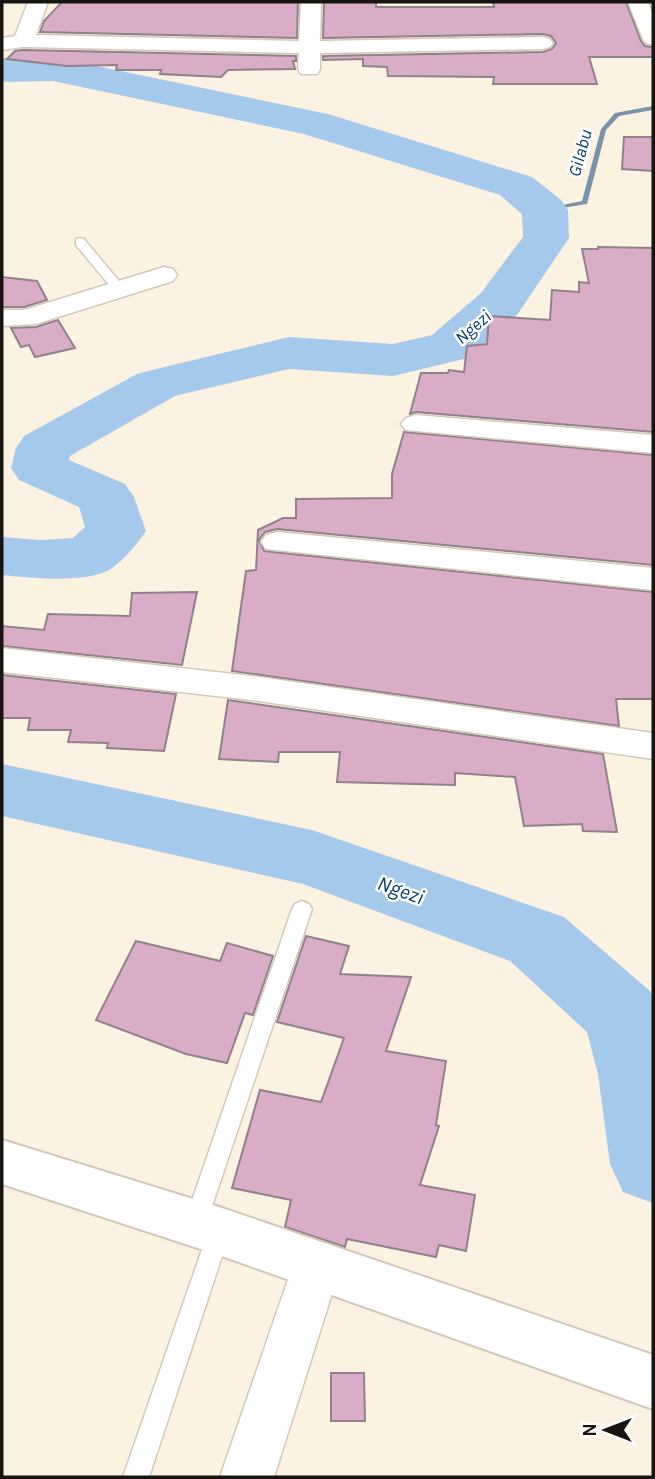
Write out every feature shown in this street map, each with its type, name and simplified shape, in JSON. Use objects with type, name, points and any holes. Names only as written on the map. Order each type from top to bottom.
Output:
[{"type":"street","points":[[12,43],[38,2]]},
{"type":"street","points":[[309,69],[311,2]]},
{"type":"street","points":[[638,2],[653,39]]},
{"type":"street","points":[[12,43],[309,47],[543,43]]},
{"type":"street","points":[[2,318],[26,318],[164,275]]},
{"type":"street","points":[[416,424],[653,444]]},
{"type":"street","points":[[278,542],[653,579]]},
{"type":"street","points":[[2,660],[252,688],[653,747]]},
{"type":"street","points":[[2,1162],[317,1265],[653,1382]]},
{"type":"street","points":[[247,1477],[317,1265]]},
{"type":"lane","points":[[80,242],[119,289]]},
{"type":"lane","points":[[136,1477],[302,909]]},
{"type":"building","points":[[62,2],[298,2],[297,38],[40,32],[44,21]]},
{"type":"building","points":[[324,2],[376,2],[376,7],[494,7],[493,2],[626,2],[641,41],[645,46],[653,47],[653,57],[589,57],[597,84],[493,84],[494,77],[388,76],[387,67],[363,66],[363,59],[323,60],[323,56],[543,52],[552,49],[556,43],[551,36],[543,34],[323,38]]},
{"type":"building","points":[[15,51],[296,56],[296,61],[293,61],[295,69],[228,70],[221,77],[160,74],[161,70],[116,70],[117,65],[67,66],[7,59]]},
{"type":"building","points":[[624,137],[653,137],[653,171],[622,169]]},
{"type":"building","points":[[653,248],[653,432],[416,412],[410,414],[421,373],[448,373],[449,370],[464,372],[467,346],[487,344],[489,316],[550,320],[552,290],[579,292],[579,282],[589,283],[582,249]]},
{"type":"building","points":[[2,277],[37,281],[47,300],[24,307],[2,307]]},
{"type":"building","points":[[58,320],[75,348],[35,357],[29,345],[21,347],[11,328],[36,327]]},
{"type":"building","points":[[404,432],[653,455],[653,565],[277,529],[265,532],[259,540],[264,551],[653,592],[653,699],[616,699],[619,726],[232,671],[246,571],[256,570],[258,530],[283,518],[296,518],[296,499],[392,498],[392,474]]},
{"type":"building","points":[[197,592],[182,665],[2,646],[2,626],[44,630],[48,614],[130,616],[132,593]]},
{"type":"building","points":[[2,675],[176,694],[164,751],[107,748],[108,743],[68,742],[71,730],[28,730],[30,718],[2,718]]},
{"type":"building","points":[[228,700],[603,754],[617,832],[583,831],[582,824],[524,826],[515,777],[455,773],[455,785],[337,782],[340,752],[279,752],[278,762],[219,759]]},
{"type":"building","points":[[306,936],[349,946],[340,974],[411,977],[386,1051],[446,1061],[436,1125],[439,1126],[420,1185],[475,1195],[466,1251],[439,1245],[436,1257],[347,1239],[345,1247],[285,1227],[291,1200],[232,1188],[260,1090],[321,1102],[344,1038],[277,1022]]},
{"type":"building","points":[[136,941],[220,961],[227,943],[273,956],[253,1015],[245,1013],[227,1063],[186,1054],[96,1020]]},
{"type":"building","points":[[331,1373],[364,1373],[365,1421],[331,1421]]},
{"type":"waterway","name":"Ngezi","points":[[2,70],[53,69],[313,123],[516,186],[545,210],[546,238],[499,304],[450,347],[393,360],[289,353],[156,385],[44,448],[39,468],[105,497],[116,531],[89,556],[40,559],[2,556]]},
{"type":"waterway","name":"Gilabu","points":[[545,210],[585,203],[603,130],[617,114],[653,108]]},
{"type":"waterway","name":"Ngezi","points":[[2,790],[312,858],[537,939],[622,1015],[639,1074],[653,1164]]}]
